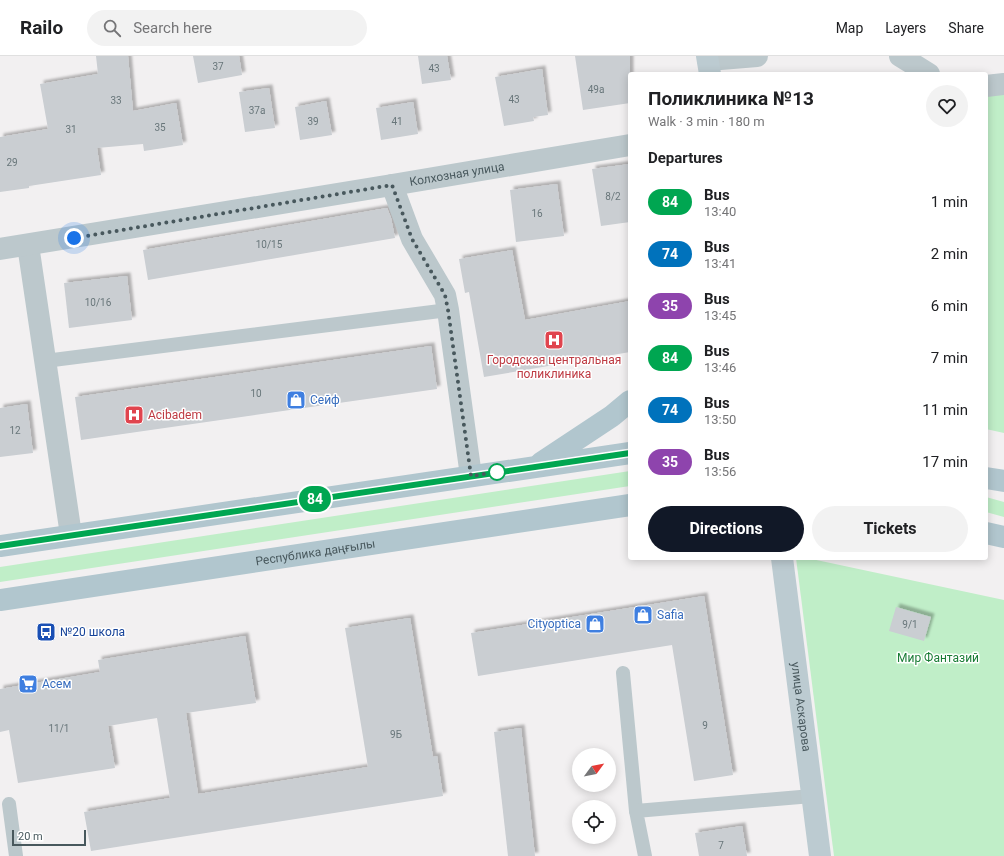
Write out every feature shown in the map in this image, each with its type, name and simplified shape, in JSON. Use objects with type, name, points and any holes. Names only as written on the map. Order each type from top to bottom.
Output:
[{"type":"main road","points":[[536,466],[612,416],[628,403]]},
{"type":"main road","points":[[0,546],[628,453]]},
{"type":"main road","points":[[988,478],[1004,482]]},
{"type":"main road","name":"Республика даңғылы","points":[[0,600],[628,505]]},
{"type":"main road","points":[[988,533],[1004,537]]},
{"type":"main road","name":"улица Аскарова","points":[[782,560],[820,856]]},
{"type":"street","points":[[708,63],[757,56]]},
{"type":"street","points":[[900,56],[926,72]]},
{"type":"street","points":[[988,86],[1004,84]]},
{"type":"street","name":"Колхозная улица","points":[[0,249],[628,145]]},
{"type":"street","points":[[392,185],[412,239],[445,295],[471,476]]},
{"type":"street","points":[[28,245],[71,535]]},
{"type":"lane","points":[[45,361],[448,310]]},
{"type":"lane","points":[[623,673],[636,811],[645,856]]},
{"type":"lane","points":[[636,811],[812,796]]},
{"type":"lane","points":[[9,804],[16,856]]},
{"type":"green space","points":[[1004,92],[1004,433],[988,429],[988,93]]},
{"type":"green space","points":[[628,471],[628,486],[0,582],[0,567]]},
{"type":"green space","points":[[988,498],[1004,502],[1004,517],[988,513]]},
{"type":"green space","name":"Мир Фантазий","points":[[796,560],[816,560],[1004,600],[1004,856],[834,856]]},
{"type":"building","points":[[96,56],[128,56],[133,111],[176,103],[183,145],[144,151],[143,144],[97,148],[101,175],[0,192],[0,137],[48,129],[40,84],[98,74]]},
{"type":"building","points":[[193,56],[239,56],[242,75],[198,83]]},
{"type":"building","points":[[418,56],[447,56],[451,80],[422,84]]},
{"type":"building","points":[[575,56],[630,56],[630,72],[628,72],[628,103],[583,110]]},
{"type":"building","points":[[542,69],[548,115],[533,117],[534,121],[504,126],[495,77]]},
{"type":"building","points":[[269,88],[275,128],[245,132],[239,92]]},
{"type":"building","points":[[326,101],[332,135],[300,140],[295,107]]},
{"type":"building","points":[[413,102],[418,134],[381,140],[376,108]]},
{"type":"building","points":[[628,164],[628,222],[601,226],[592,169]]},
{"type":"building","points":[[557,184],[564,236],[516,242],[510,190]]},
{"type":"building","points":[[387,208],[391,218],[395,238],[148,280],[143,250]]},
{"type":"building","name":"Городская центральная поликлиника","points":[[512,250],[525,320],[628,301],[628,352],[484,377],[469,292],[465,293],[459,259]]},
{"type":"building","points":[[127,276],[132,320],[69,328],[64,283]]},
{"type":"building","points":[[431,346],[437,389],[81,440],[75,397]]},
{"type":"building","points":[[27,404],[33,453],[0,457],[0,408]]},
{"type":"building","points":[[704,596],[733,775],[694,781],[672,645],[478,676],[471,633]]},
{"type":"building","points":[[896,607],[931,617],[924,641],[889,631]]},
{"type":"building","points":[[410,618],[433,757],[437,756],[443,796],[91,851],[84,812],[170,798],[157,718],[108,726],[115,768],[18,783],[9,730],[0,732],[0,689],[100,672],[98,660],[245,636],[256,703],[186,713],[198,794],[368,767],[345,628]]},
{"type":"building","points":[[521,728],[535,856],[508,856],[494,732]]},
{"type":"building","points":[[742,826],[747,856],[699,856],[695,833]]},
{"type":"bus line","name":"84","points":[[0,546],[628,453]]},
{"type":"place","name":"Городская центральная поликлиника","points":[[554,340]]},
{"type":"place","name":"Сейф","points":[[296,400]]},
{"type":"place","name":"Acibadem","points":[[134,415]]},
{"type":"place","name":"Safia","points":[[643,615]]},
{"type":"place","name":"Cityoptica","points":[[595,624]]},
{"type":"place","name":"№20 школа","points":[[46,632]]},
{"type":"place","name":"Асем","points":[[28,684]]},
{"type":"route","points":[[74,238],[392,185],[412,239],[445,295],[471,476],[497,472]]}]
